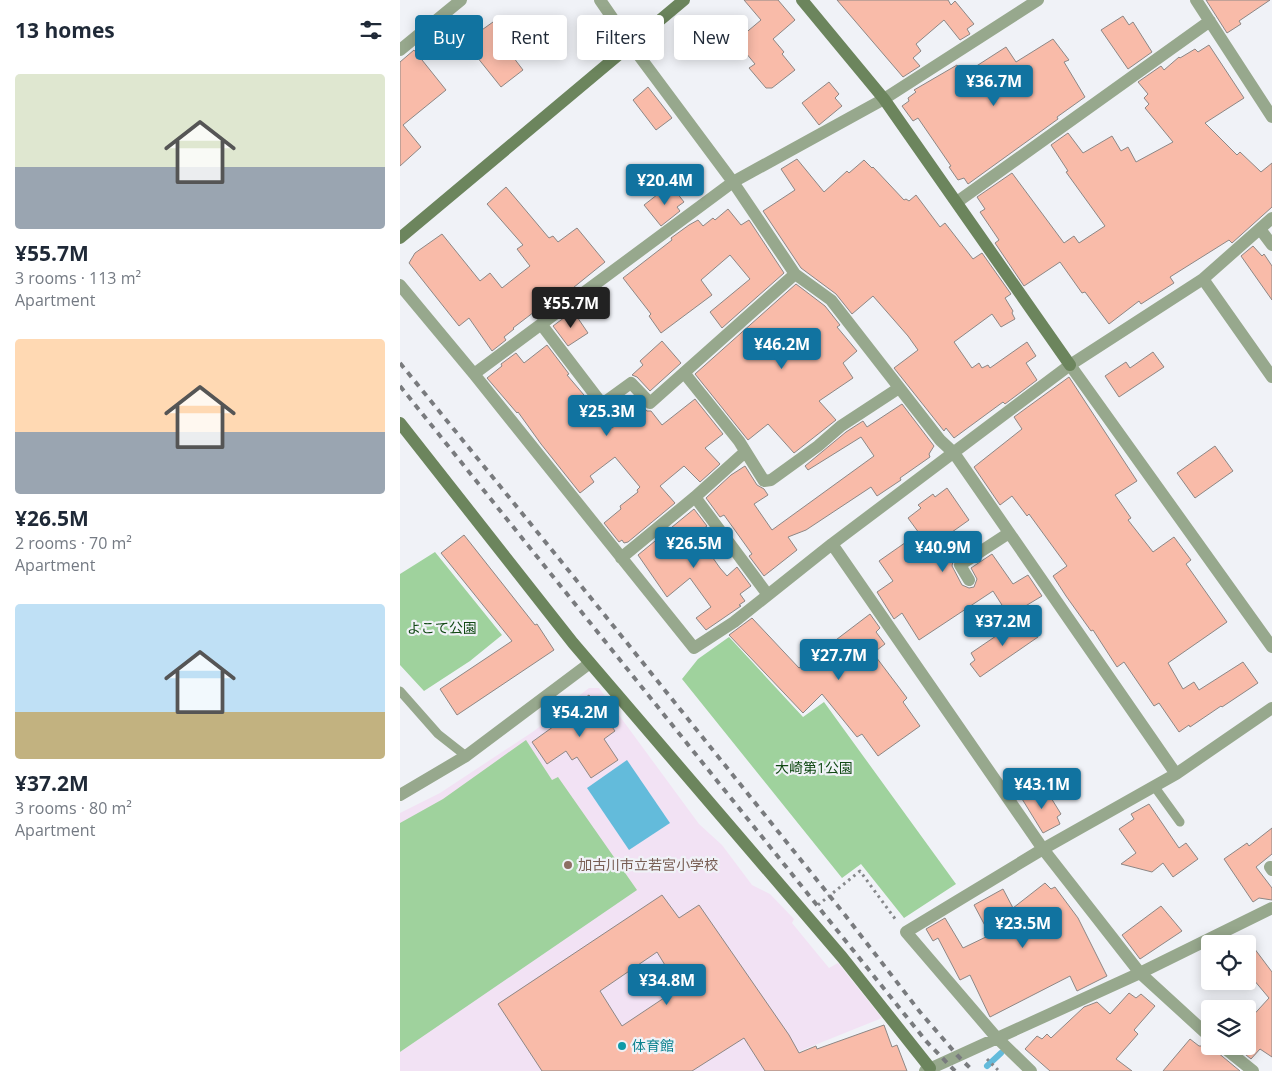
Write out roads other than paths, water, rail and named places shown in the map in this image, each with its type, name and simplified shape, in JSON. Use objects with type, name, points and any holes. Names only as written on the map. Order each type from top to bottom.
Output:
[{"type":"street","points":[[400,50],[461,0]]},
{"type":"street","points":[[600,0],[610,15]]},
{"type":"street","points":[[664,17],[684,0]]},
{"type":"street","points":[[802,0],[884,99],[1070,365],[1272,648]]},
{"type":"street","points":[[474,374],[733,182],[884,99],[1038,0]]},
{"type":"street","points":[[1196,0],[1272,117]]},
{"type":"street","points":[[957,202],[1210,21]]},
{"type":"street","points":[[400,238],[613,60]]},
{"type":"street","points":[[642,60],[733,182],[795,274],[831,300],[940,440],[954,453],[1176,774]]},
{"type":"street","points":[[400,285],[694,648],[734,622],[832,544],[1070,365],[1202,279],[1272,218]]},
{"type":"street","points":[[1260,229],[1272,245]]},
{"type":"street","points":[[541,324],[602,404],[631,382],[650,403],[685,374],[795,274]]},
{"type":"street","points":[[1202,279],[1272,377]]},
{"type":"street","points":[[685,374],[740,441],[764,481],[771,480],[818,446],[841,426],[899,388]]},
{"type":"street","points":[[401,426],[590,663],[842,957],[927,1070],[1140,973],[1272,908]]},
{"type":"street","points":[[621,558],[696,497],[746,452]]},
{"type":"street","points":[[696,497],[768,595]]},
{"type":"street","points":[[969,580],[960,566],[1009,533]]},
{"type":"street","points":[[832,544],[1043,849],[1140,973],[1201,1029]]},
{"type":"street","points":[[400,796],[466,756],[590,663]]},
{"type":"street","points":[[1031,1071],[996,1037],[906,932],[1043,849],[1176,774],[1272,708]]},
{"type":"street","points":[[1233,1055],[1253,1071]]},
{"type":"lane","points":[[401,693],[438,734],[466,756]]},
{"type":"lane","points":[[1154,786],[1180,822]]},
{"type":"water","points":[[627,760],[670,823],[629,850],[587,788]]},
{"type":"waterway","points":[[987,1066],[1001,1053]]},
{"type":"railway","points":[[400,363],[845,915],[920,1012],[973,1071]]},
{"type":"railway","points":[[400,386],[926,1041],[955,1071]]},
{"type":"place","name":"加古川市立若宮小学校","points":[[568,865]]},
{"type":"place","name":"体育館","points":[[622,1046]]},
{"type":"park label","name":"よこて公園","points":[[442,628]]},
{"type":"park label","name":"大崎第1公園","points":[[814,768]]}]
